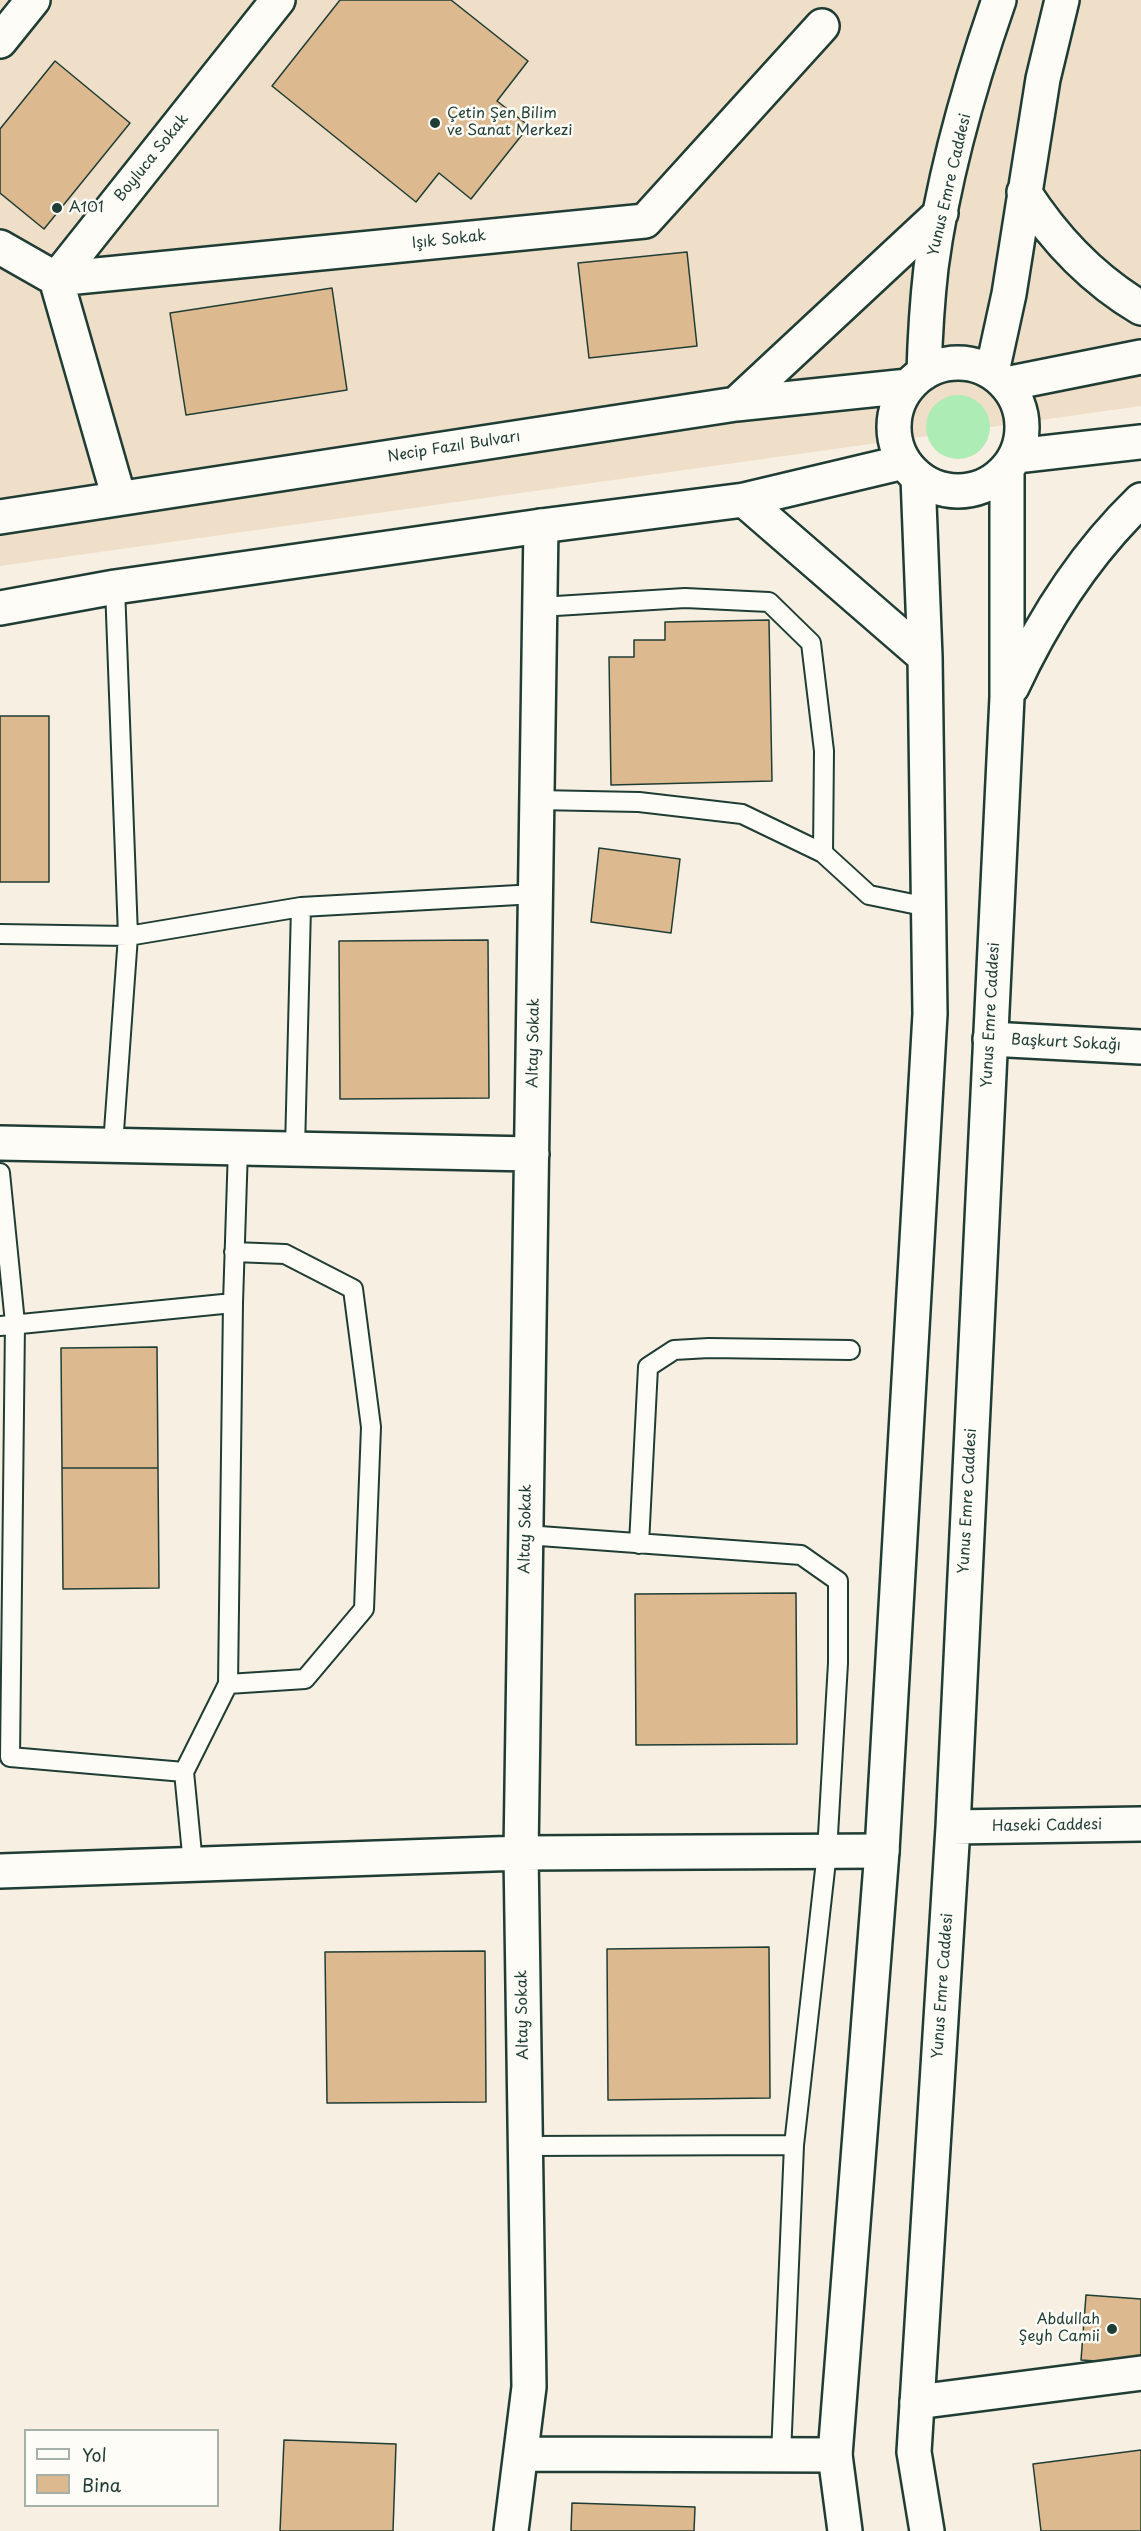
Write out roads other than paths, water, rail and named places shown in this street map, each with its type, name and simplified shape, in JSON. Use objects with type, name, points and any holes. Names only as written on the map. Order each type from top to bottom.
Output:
[{"type":"street","points":[[0,41],[33,0]]},
{"type":"street","name":"Boyluca Sokak","points":[[56,279],[278,0]]},
{"type":"street","name":"Yunus Emre Caddesi","points":[[916,380],[940,213],[951,162],[999,0]]},
{"type":"street","points":[[999,378],[1024,192],[1043,79],[1062,0]]},
{"type":"street","name":"Işık Sokak","points":[[56,279],[645,221],[822,26]]},
{"type":"street","points":[[1024,192],[1043,222],[1066,250],[1121,297],[1141,308]]},
{"type":"street","points":[[736,404],[940,213]]},
{"type":"street","points":[[0,247],[56,279],[119,498]]},
{"type":"street","points":[[999,378],[1141,357]]},
{"type":"street","points":[[957,363],[975,365],[999,378],[1017,400],[1022,419],[1022,438],[1012,462],[990,484],[972,490],[953,492],[934,487],[911,469],[896,444],[894,423],[898,404],[916,380],[940,366],[957,363]]},
{"type":"street","name":"Necip Fazıl Bulvarı","points":[[0,517],[736,404],[916,380]]},
{"type":"street","points":[[1012,462],[1141,442]]},
{"type":"street","name":"Yunus Emre Caddesi","points":[[927,2531],[914,2452],[953,1827],[1007,697],[1012,462]]},
{"type":"street","points":[[0,608],[116,587],[541,526],[744,500],[911,469]]},
{"type":"street","points":[[845,2531],[835,2455],[882,1851],[930,1014],[925,657],[911,469]]},
{"type":"street","points":[[744,500],[925,657]]},
{"type":"street","points":[[1007,697],[1029,649],[1056,604],[1086,561],[1141,500]]},
{"type":"street","name":"Altay Sokak","points":[[512,2531],[529,2387],[521,1852],[541,526]]},
{"type":"street","name":"Başkurt Sokağı","points":[[990,1039],[1141,1047]]},
{"type":"street","points":[[0,1143],[532,1154]]},
{"type":"street","name":"Haseki Caddesi","points":[[953,1827],[1141,1824]]},
{"type":"street","points":[[0,1871],[521,1852],[882,1851]]},
{"type":"street","points":[[917,2402],[1141,2373]]},
{"type":"street","points":[[521,2454],[835,2455]]},
{"type":"lane","points":[[113,1145],[128,936],[116,587]]},
{"type":"lane","points":[[540,607],[684,598],[769,602],[811,644],[824,751],[823,853]]},
{"type":"lane","points":[[537,800],[639,802],[742,814],[823,853],[869,895],[928,907]]},
{"type":"lane","points":[[0,934],[128,936],[301,907],[536,894]]},
{"type":"lane","points":[[295,1149],[301,907]]},
{"type":"lane","points":[[193,1864],[184,1772],[228,1684],[233,1304],[238,1148]]},
{"type":"lane","points":[[0,1173],[7,1324],[5,1758],[184,1772]]},
{"type":"lane","points":[[228,1684],[305,1679],[364,1609],[371,1427],[353,1289],[285,1254],[234,1252]]},
{"type":"lane","points":[[7,1324],[233,1304]]},
{"type":"lane","points":[[639,1544],[648,1367],[674,1350],[709,1348],[850,1350]]},
{"type":"lane","points":[[526,1535],[801,1555],[838,1581],[838,1664],[827,1852],[794,2145],[781,2455]]},
{"type":"lane","points":[[525,2146],[794,2145]]},
{"type":"place","name":"Çetin Şen Bilim ve Sanat Merkezi","points":[[435,123]]},
{"type":"place","name":"A101","points":[[57,208]]},
{"type":"place","name":"Abdullah Şeyh Camii","points":[[1112,2329]]}]
